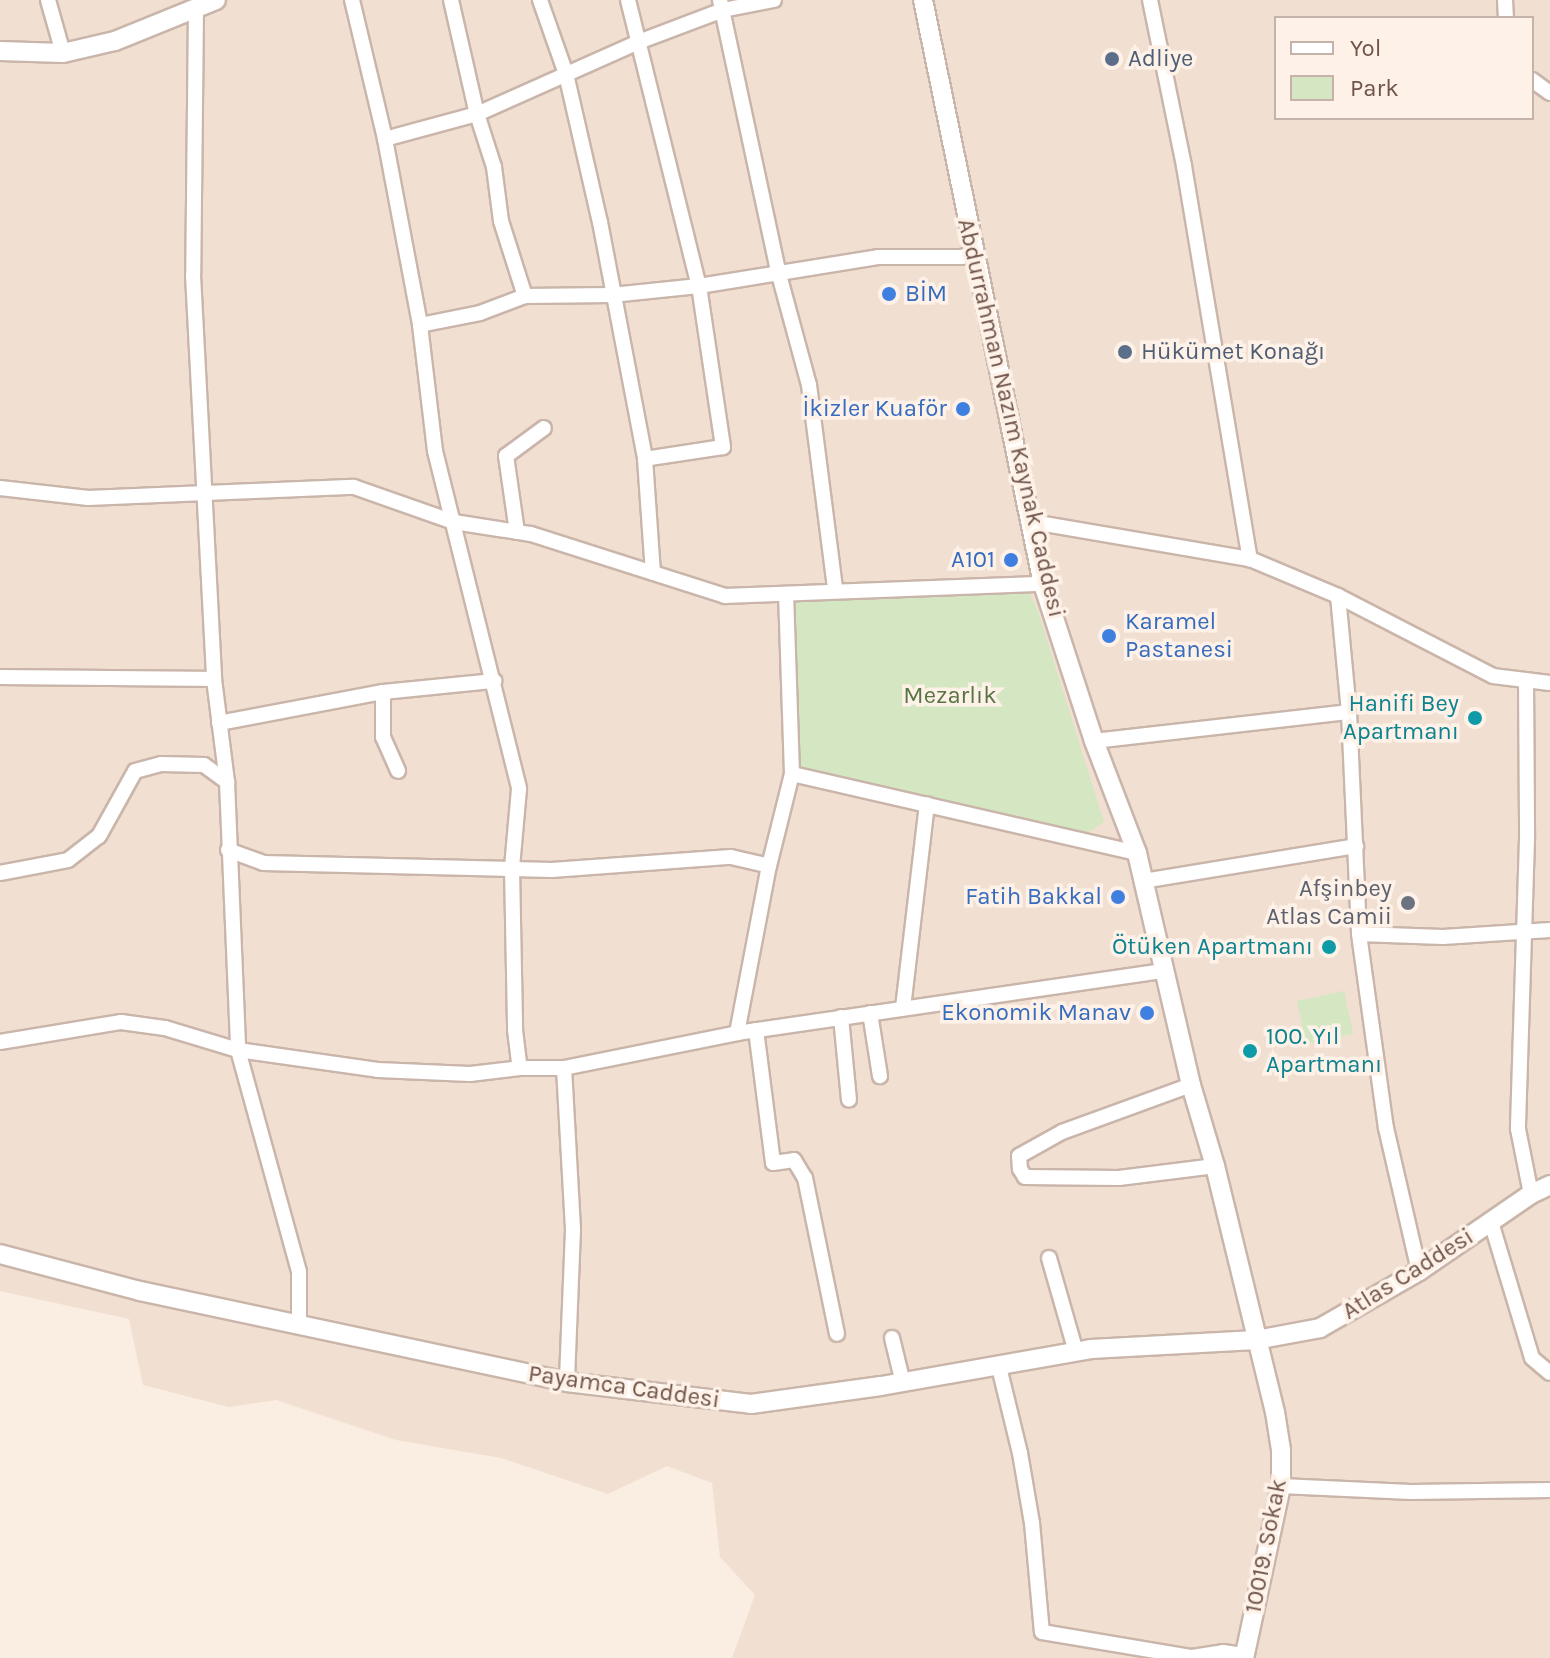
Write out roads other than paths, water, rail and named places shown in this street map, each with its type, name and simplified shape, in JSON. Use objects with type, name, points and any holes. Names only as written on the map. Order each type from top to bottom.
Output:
[{"type":"street","points":[[48,0],[63,53]]},
{"type":"street","points":[[0,51],[63,53],[115,41],[216,0]]},
{"type":"street","points":[[352,0],[385,139],[420,325],[435,451],[519,789],[512,868],[515,1030],[520,1068]]},
{"type":"street","points":[[451,0],[477,114],[494,167],[501,221],[525,296]]},
{"type":"street","points":[[540,0],[566,74],[597,206],[645,459],[653,573]]},
{"type":"street","points":[[628,0],[641,41],[699,286],[723,447],[645,459]]},
{"type":"street","points":[[385,139],[477,114],[722,5],[774,0]]},
{"type":"street","name":"Abdurrahman Nazım Kaynak Caddesi","points":[[923,0],[972,253],[1033,522],[1043,584],[1094,741],[1137,853],[1162,971],[1215,1166],[1256,1340]]},
{"type":"street","points":[[1151,1],[1184,166],[1250,559]]},
{"type":"street","points":[[722,5],[778,271],[809,385],[835,589]]},
{"type":"street","points":[[196,9],[193,275],[214,679],[227,782],[238,1050],[299,1272],[299,1325]]},
{"type":"street","points":[[420,325],[480,313],[525,296],[612,295],[699,286],[878,257],[962,257],[972,253]]},
{"type":"street","points":[[517,532],[506,456],[544,428]]},
{"type":"street","points":[[0,488],[88,498],[354,487],[454,522],[517,532],[725,596],[786,596],[835,589],[1043,584]]},
{"type":"street","points":[[1033,522],[1250,559],[1338,596],[1493,676],[1550,683]]},
{"type":"street","points":[[737,1033],[769,866],[792,774],[786,596]]},
{"type":"street","points":[[1338,596],[1349,712],[1359,934],[1386,1128],[1419,1271]]},
{"type":"street","points":[[0,677],[214,679]]},
{"type":"street","points":[[1526,680],[1527,839],[1518,1129],[1531,1194]]},
{"type":"street","points":[[219,723],[383,692],[494,681]]},
{"type":"street","points":[[383,692],[383,737],[398,771]]},
{"type":"street","points":[[1094,741],[1349,712]]},
{"type":"street","points":[[0,873],[68,860],[99,836],[135,771],[161,764],[204,765],[227,782]]},
{"type":"street","points":[[792,774],[1137,853]]},
{"type":"street","points":[[903,1008],[927,804]]},
{"type":"street","points":[[1143,881],[1356,846]]},
{"type":"street","points":[[228,850],[263,863],[552,870],[731,857],[769,866]]},
{"type":"street","points":[[1359,934],[1443,937],[1523,929],[1550,930]]},
{"type":"street","points":[[0,1042],[121,1022],[165,1028],[238,1050],[378,1070],[470,1074],[520,1068],[564,1068],[737,1033],[1162,971]]},
{"type":"street","points":[[870,1013],[880,1076]]},
{"type":"street","points":[[841,1017],[849,1100]]},
{"type":"street","points":[[756,1030],[773,1163],[794,1160],[805,1178],[837,1334]]},
{"type":"street","points":[[564,1068],[573,1230],[567,1382]]},
{"type":"street","points":[[1191,1085],[1062,1132],[1019,1156],[1020,1169],[1025,1177],[1119,1178],[1215,1166]]},
{"type":"street","name":"Atlas Caddesi","points":[[1256,1340],[1320,1328],[1419,1271],[1531,1194],[1550,1185]]},
{"type":"street","points":[[1491,1222],[1532,1358],[1550,1373]]},
{"type":"street","name":"Payamca Caddesi","points":[[0,1254],[140,1291],[567,1382],[751,1404],[903,1383],[1076,1352],[1256,1340]]},
{"type":"street","points":[[1049,1258],[1076,1352]]},
{"type":"street","points":[[892,1338],[903,1383]]},
{"type":"street","name":"10019. Sokak","points":[[1244,1656],[1281,1486],[1281,1451],[1275,1412],[1256,1340]]},
{"type":"street","points":[[999,1367],[1032,1523],[1042,1632],[1192,1657],[1223,1652],[1244,1656]]},
{"type":"street","points":[[1281,1486],[1411,1492],[1550,1490]]},
{"type":"place","name":"Adliye","points":[[1112,59]]},
{"type":"place","name":"BİM","points":[[889,294]]},
{"type":"place","name":"Hükümet Konağı","points":[[1125,352]]},
{"type":"place","name":"İkizler Kuaför","points":[[963,409]]},
{"type":"place","name":"A101","points":[[1011,560]]},
{"type":"place","name":"Karamel Pastanesi","points":[[1109,636]]},
{"type":"place","name":"Hanifi Bey Apartmanı","points":[[1475,718]]},
{"type":"place","name":"Fatih Bakkal","points":[[1118,897]]},
{"type":"place","name":"Afşinbey Atlas Camii","points":[[1408,903]]},
{"type":"place","name":"Ötüken Apartmanı","points":[[1329,947]]},
{"type":"place","name":"Ekonomik Manav","points":[[1147,1013]]},
{"type":"place","name":"100. Yıl Apartmanı","points":[[1250,1051]]},
{"type":"park label","name":"Mezarlık","points":[[950,696]]}]
